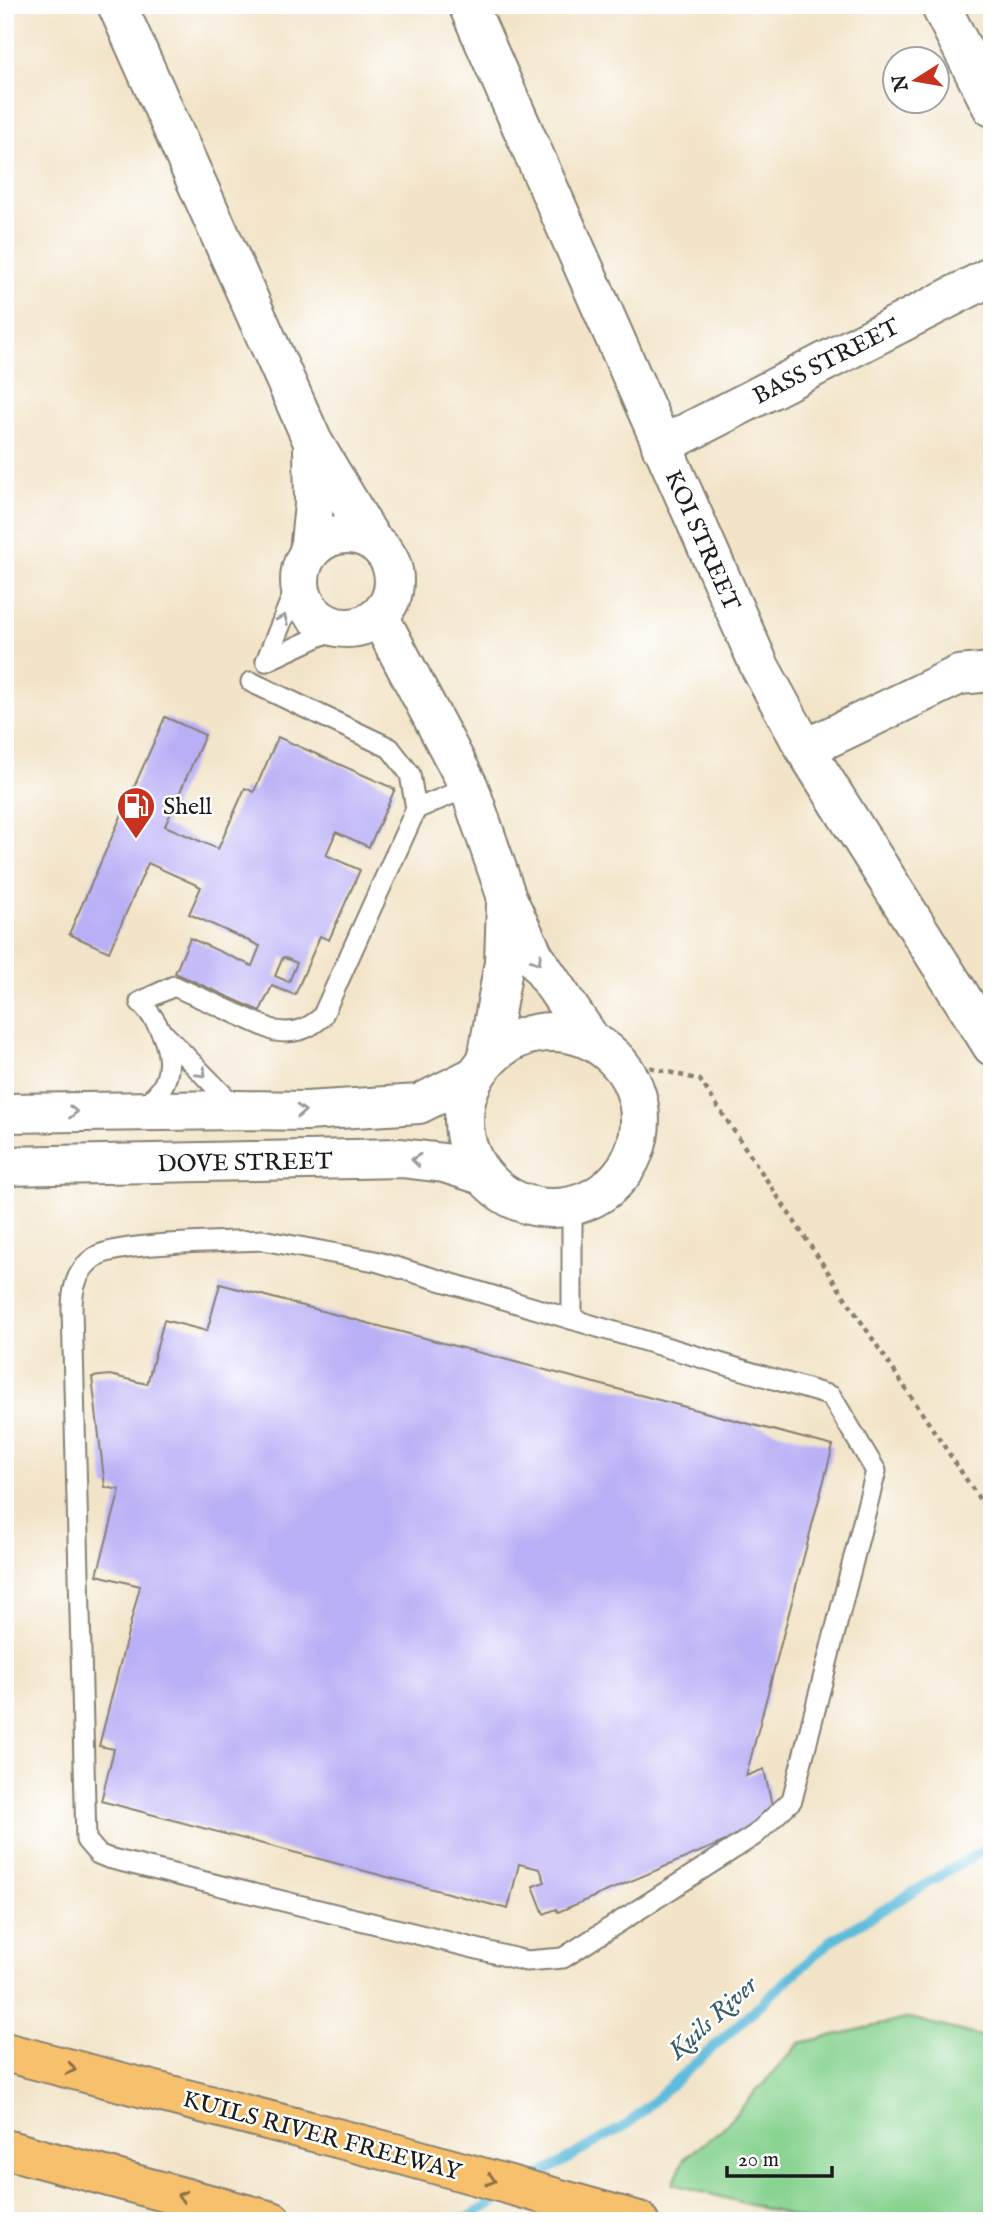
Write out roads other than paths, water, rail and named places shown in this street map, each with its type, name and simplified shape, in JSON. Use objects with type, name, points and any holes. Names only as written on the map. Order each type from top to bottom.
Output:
[{"type":"highway","name":"KUILS RIVER FREEWAY","points":[[5,2052],[402,2155],[634,2220]]},
{"type":"highway","points":[[5,2149],[272,2221]]},
{"type":"street","points":[[117,5],[313,442],[371,539],[386,555],[394,576],[388,604],[379,616],[354,628],[338,628],[325,623],[310,609],[301,591],[314,505],[313,442]]},
{"type":"street","name":"KOI STREET","points":[[468,5],[760,667],[804,749],[992,1046]]},
{"type":"street","points":[[940,5],[992,107]]},
{"type":"street","name":"BASS STREET","points":[[661,446],[992,276]]},
{"type":"street","points":[[304,564],[321,540],[337,533],[355,534],[371,539]]},
{"type":"street","points":[[379,616],[468,787],[507,898],[534,956],[604,1050]]},
{"type":"street","points":[[804,749],[959,675],[992,671]]},
{"type":"street","points":[[481,1068],[504,962],[507,898]]},
{"type":"street","name":"DOVE STREET","points":[[5,1113],[238,1110],[279,1112],[419,1104],[481,1068],[509,1042],[536,1032],[564,1032],[604,1050],[632,1082],[640,1107],[640,1133],[632,1159],[617,1181],[597,1198],[572,1207],[547,1209],[522,1205],[500,1192],[482,1175],[470,1152],[463,1127],[466,1101],[481,1068]]},
{"type":"street","name":"DOVE STREET","points":[[5,1166],[401,1158],[444,1163],[482,1175]]},
{"type":"lane","points":[[304,564],[266,661],[338,628]]},
{"type":"lane","points":[[127,1112],[148,1101],[163,1082],[169,1051],[160,1023],[140,1002],[174,986],[275,1031],[304,1030],[322,1017],[416,809],[410,774],[390,748],[251,682]]},
{"type":"lane","points":[[416,809],[468,787]]},
{"type":"lane","points":[[165,1035],[238,1110]]},
{"type":"lane","points":[[572,1207],[572,1319]]},
{"type":"lane","points":[[262,1240],[375,1261],[572,1319],[831,1396],[876,1471],[792,1800],[755,1835],[576,1952],[549,1961],[526,1961],[108,1858],[91,1847],[84,1831],[72,1309],[77,1279],[85,1266],[104,1252],[117,1249],[262,1240]]},
{"type":"waterway","name":"Kuils River","points":[[531,2180],[628,2124],[832,1940],[992,1845]]},
{"type":"waterway","name":"Kuils River","points":[[462,2221],[508,2194]]},
{"type":"place","name":"Shell","points":[[136,840]]}]
